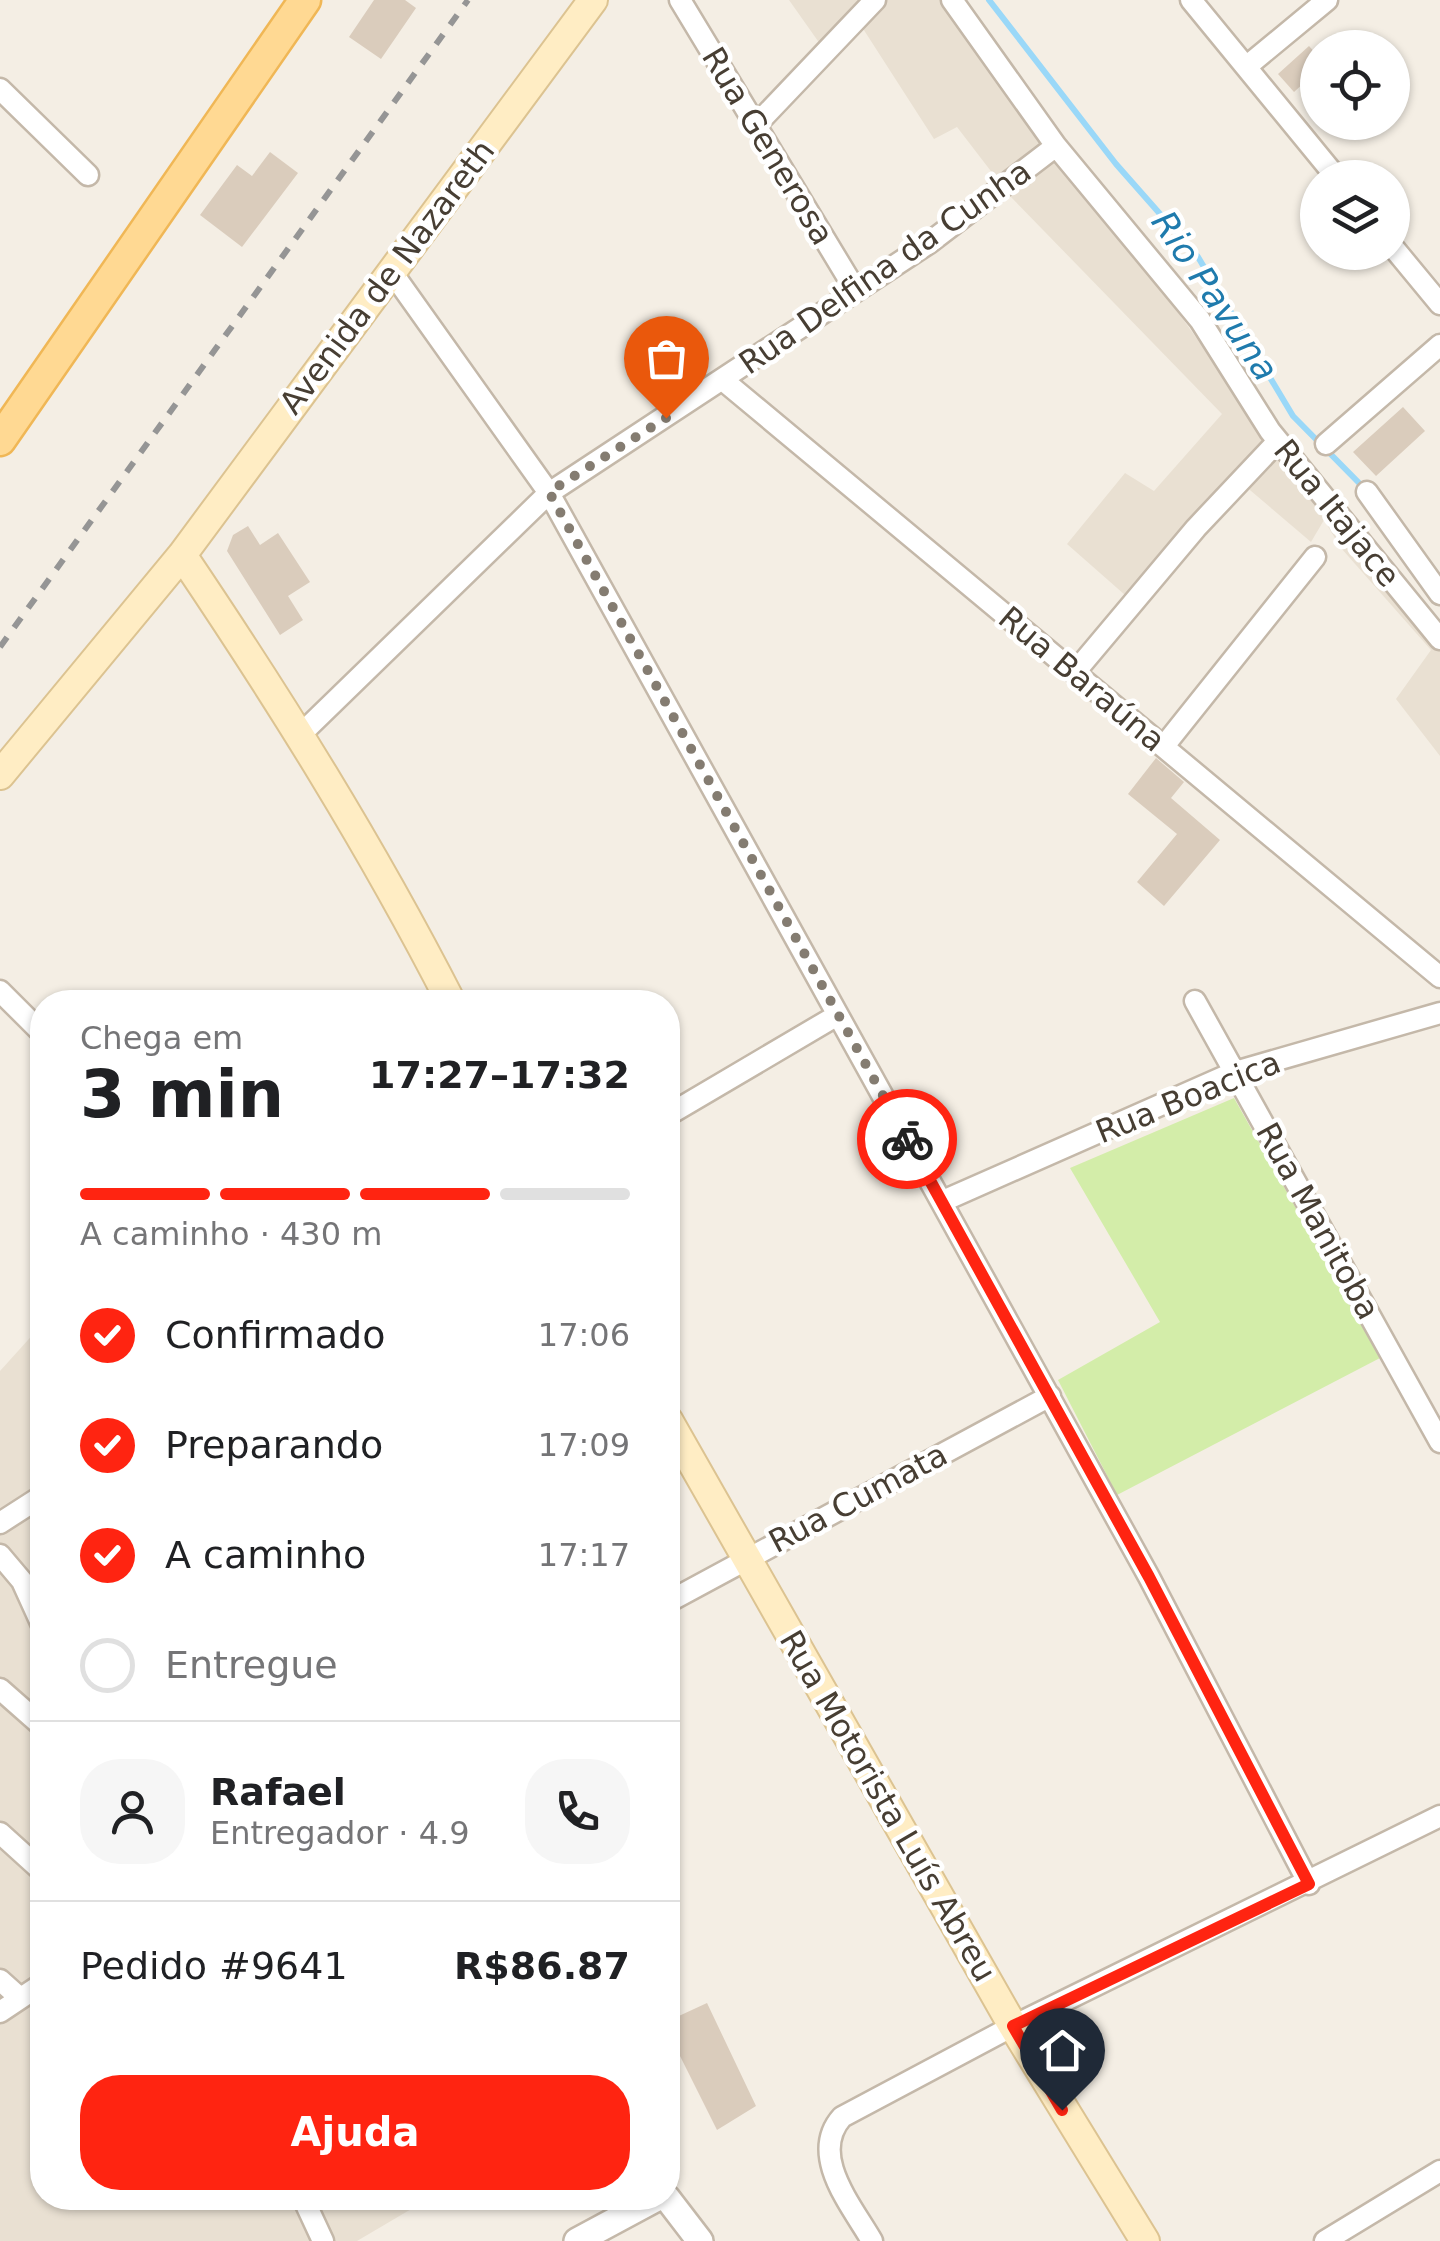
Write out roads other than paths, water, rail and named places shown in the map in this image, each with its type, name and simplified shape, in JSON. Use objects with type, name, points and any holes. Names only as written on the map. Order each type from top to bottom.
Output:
[{"type":"main road","points":[[0,440],[306,0]]},
{"type":"main road","name":"Avenida de Nazareth","points":[[0,775],[182,555],[592,0]]},
{"type":"main road","points":[[182,555],[302,733],[395,893],[445,990]]},
{"type":"main road","name":"Rua Motorista Luís Abreu","points":[[680,1441],[1013,2026],[1144,2241]]},
{"type":"street","name":"Rua Generosa","points":[[680,0],[856,291]]},
{"type":"street","points":[[755,126],[875,0]]},
{"type":"street","name":"Rua Itajace","points":[[952,0],[1056,146],[1200,320],[1278,441],[1440,639]]},
{"type":"street","points":[[1191,0],[1322,160]]},
{"type":"street","points":[[1246,67],[1327,0]]},
{"type":"street","points":[[0,89],[88,175]]},
{"type":"street","name":"Rua Delfina da Cunha","points":[[302,733],[549,492],[929,244],[1056,146]]},
{"type":"street","points":[[1410,268],[1440,304]]},
{"type":"street","points":[[391,272],[549,492],[836,1016],[943,1200],[1309,1884]]},
{"type":"street","points":[[1326,444],[1440,345]]},
{"type":"street","name":"Rua Baraúna","points":[[724,381],[1440,978]]},
{"type":"street","points":[[1075,672],[1196,528],[1278,441]]},
{"type":"street","name":"Rua Itajace","points":[[1367,492],[1440,594]]},
{"type":"street","points":[[1164,746],[1316,557]]},
{"type":"street","points":[[0,991],[30,1022]]},
{"type":"street","name":"Rua Manitoba","points":[[1195,1001],[1440,1442]]},
{"type":"street","name":"Rua Boacica","points":[[943,1200],[1235,1072],[1440,1014]]},
{"type":"street","points":[[680,1108],[836,1016]]},
{"type":"street","name":"Rua Cumata","points":[[680,1595],[1050,1396]]},
{"type":"street","points":[[0,1522],[30,1503]]},
{"type":"street","points":[[0,1555],[22,1581],[30,1599]]},
{"type":"street","points":[[0,1690],[30,1716]]},
{"type":"street","points":[[872,2241],[830,2165],[830,2142],[842,2117],[1013,2026],[1309,1884],[1440,1816]]},
{"type":"street","points":[[0,1833],[30,1860]]},
{"type":"street","points":[[0,1980],[20,1998]]},
{"type":"street","points":[[0,2012],[30,1992]]},
{"type":"street","points":[[1325,2241],[1440,2170]]},
{"type":"street","points":[[309,2210],[323,2241]]},
{"type":"street","points":[[578,2241],[635,2210]]},
{"type":"street","points":[[676,2210],[700,2241]]},
{"type":"waterway","name":"Rio Pavuna","points":[[989,0],[1116,164],[1198,257],[1293,416],[1366,490]]},
{"type":"railway","points":[[0,647],[468,0]]}]
